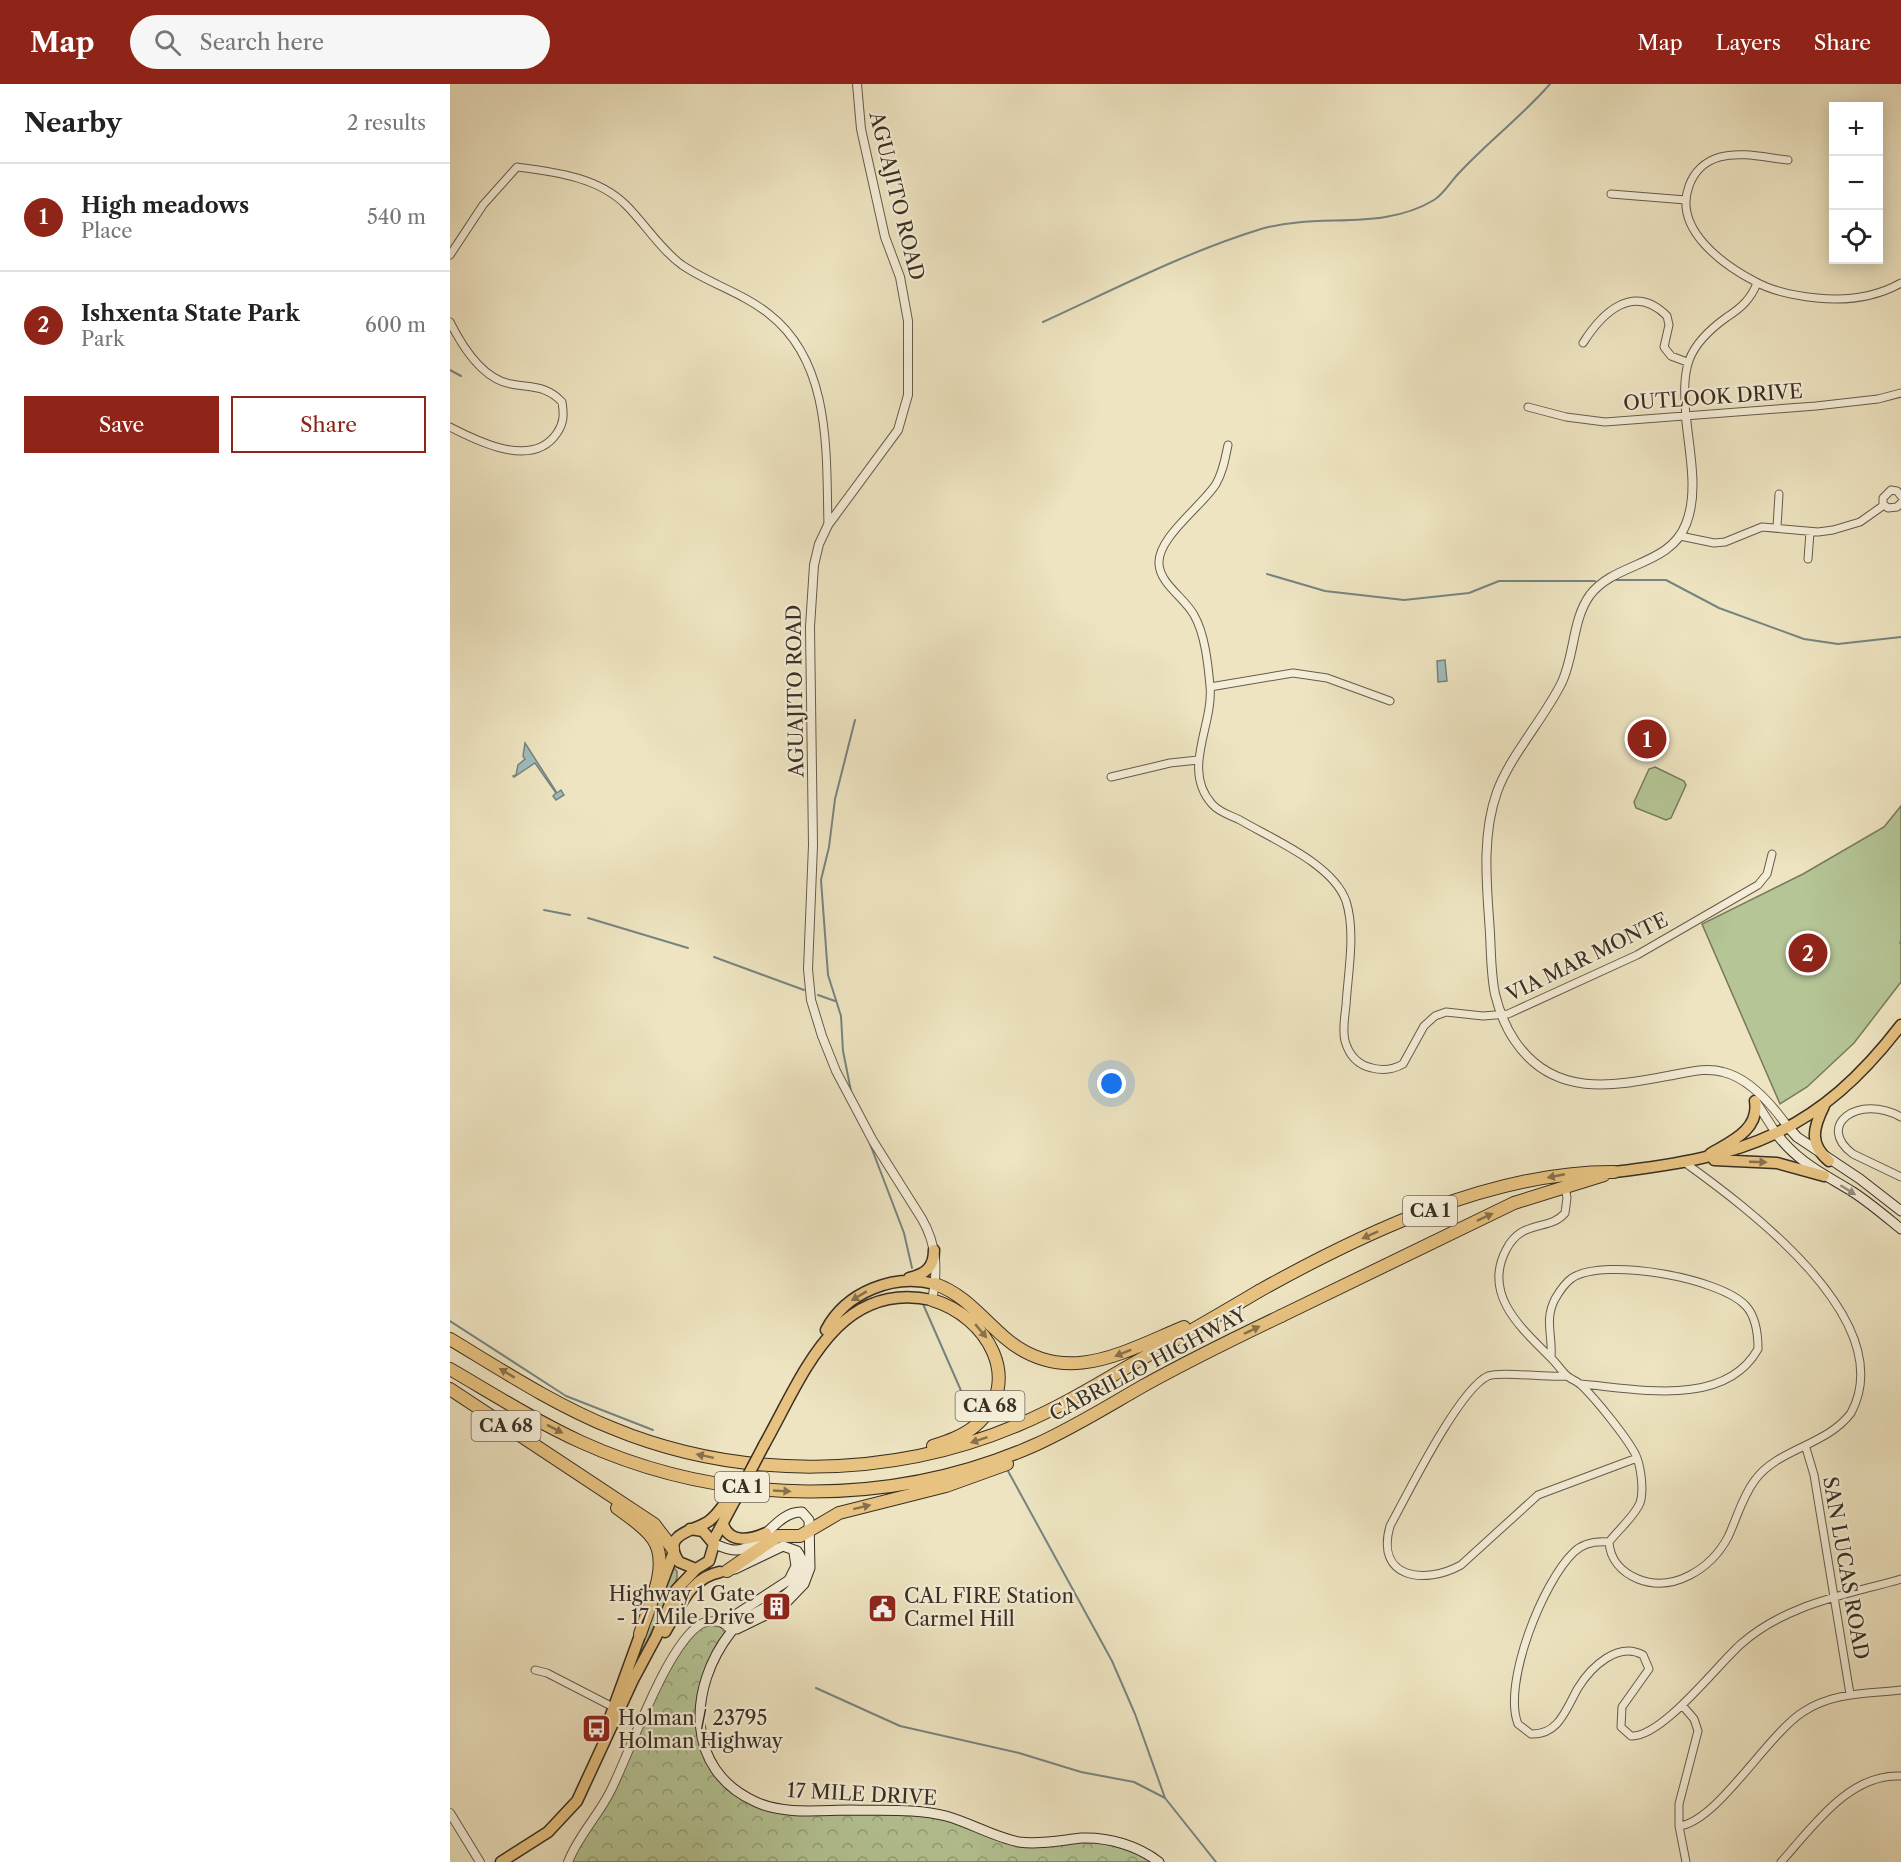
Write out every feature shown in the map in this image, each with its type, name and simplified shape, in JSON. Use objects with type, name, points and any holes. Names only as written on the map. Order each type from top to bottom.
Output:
[{"type":"highway","name":"CABRILLO HIGHWAY","points":[[450,1369],[543,1423],[597,1449],[680,1476],[748,1488],[825,1492],[903,1484],[979,1466],[1052,1437],[1173,1370],[1491,1214],[1565,1186],[1614,1172]]},
{"type":"highway","name":"CABRILLO HIGHWAY","points":[[450,1339],[568,1408],[647,1441],[697,1455],[756,1464],[816,1467],[868,1464],[953,1448],[1019,1425],[1072,1399],[1259,1291],[1341,1248],[1437,1208],[1486,1192],[1554,1176],[1614,1172]]},
{"type":"highway","points":[[935,1284],[966,1301],[1019,1348],[1038,1357],[1062,1363],[1086,1363],[1108,1359],[1216,1316]]},
{"type":"highway","name":"CA 68","points":[[868,1464],[963,1434],[981,1420],[994,1398],[997,1366],[988,1340],[963,1314],[932,1300]]},
{"type":"highway","name":"CA 68","points":[[450,1389],[562,1465]]},
{"type":"highway","points":[[724,1571],[775,1537],[800,1536],[839,1513],[946,1486],[986,1473],[1022,1456],[1052,1437]]},
{"type":"highway","points":[[562,1465],[654,1524],[674,1550]]},
{"type":"highway","points":[[562,1465],[642,1527],[656,1545],[657,1578],[640,1634]]},
{"type":"main road","name":"CABRILLO HIGHWAY","points":[[1614,1172],[1699,1160],[1740,1149],[1788,1127],[1827,1102],[1871,1062],[1901,1025]]},
{"type":"main road","points":[[1699,1160],[1747,1129],[1755,1116],[1754,1096]]},
{"type":"main road","points":[[1827,1102],[1817,1121],[1813,1138],[1817,1149],[1829,1161]]},
{"type":"main road","points":[[1788,1127],[1797,1137],[1829,1161],[1860,1179],[1901,1211]]},
{"type":"main road","points":[[1776,1133],[1794,1156],[1863,1199],[1901,1229]]},
{"type":"main road","points":[[1699,1160],[1777,1163],[1824,1176]]},
{"type":"main road","points":[[896,1282],[926,1272],[933,1263],[934,1250]]},
{"type":"main road","name":"CA 68","points":[[598,1757],[613,1707],[678,1536],[711,1519],[731,1500],[821,1344],[830,1324],[847,1304],[870,1290],[896,1282],[915,1281],[935,1284]]},
{"type":"main road","name":"CA 68","points":[[821,1344],[844,1320],[875,1302],[905,1297],[932,1300]]},
{"type":"main road","name":"CA 68","points":[[501,1862],[541,1837],[566,1815],[581,1794],[648,1653],[675,1590],[711,1558],[713,1543],[723,1524],[731,1500]]},
{"type":"main road","points":[[690,1529],[703,1531],[713,1543],[738,1550],[749,1546],[788,1515],[799,1511],[808,1517],[809,1572],[797,1594],[769,1614],[732,1631]]},
{"type":"main road","points":[[723,1524],[728,1533],[738,1539],[752,1538],[766,1533]]},
{"type":"main road","points":[[674,1550],[682,1565],[710,1573],[743,1567],[779,1547],[789,1546],[796,1563],[789,1580],[723,1623]]},
{"type":"main road","name":"17 MILE DRIVE","points":[[789,1546],[799,1553],[802,1563],[795,1585],[745,1618],[732,1631],[710,1664],[704,1679],[699,1703],[700,1730],[708,1755],[724,1779],[757,1803],[791,1810],[932,1813],[1019,1842],[1096,1838],[1116,1842],[1137,1849],[1159,1862]]},
{"type":"main road","points":[[648,1653],[664,1633],[689,1591],[703,1578],[724,1571]]},
{"type":"street","name":"AGUAJITO ROAD","points":[[857,84],[861,129],[885,237],[900,277],[908,321],[908,395],[898,430],[828,525],[819,544],[810,586],[813,845],[808,937],[812,1000],[822,1036],[845,1091],[922,1219],[934,1250],[935,1284],[932,1300]]},
{"type":"street","points":[[1788,160],[1731,155],[1712,160],[1694,176],[1686,200],[1687,217],[1698,237],[1720,258],[1757,283],[1799,295],[1838,299],[1866,296],[1901,283]]},
{"type":"street","points":[[450,255],[483,205],[517,167],[576,178],[613,194],[681,264],[771,314],[801,351],[819,394],[828,525]]},
{"type":"street","points":[[1611,195],[1686,200]]},
{"type":"street","points":[[1757,283],[1750,299],[1703,337],[1687,362],[1683,379],[1692,495],[1686,525],[1680,536],[1659,555],[1609,578],[1590,595],[1579,618],[1562,681],[1498,790],[1490,819],[1487,862],[1493,978],[1502,1016],[1516,1043],[1528,1057],[1565,1080],[1588,1086],[1608,1086],[1716,1070],[1739,1078],[1754,1096],[1776,1133]]},
{"type":"street","points":[[1583,343],[1600,317],[1623,303],[1636,300],[1649,304],[1667,316],[1669,325],[1664,347],[1671,356],[1687,362]]},
{"type":"street","points":[[450,322],[475,361],[493,376],[510,384],[550,391],[562,402],[563,417],[562,426],[552,440],[538,449],[527,451],[493,446],[450,427]]},
{"type":"street","name":"OUTLOOK DRIVE","points":[[1528,407],[1591,421],[1686,417],[1861,401],[1901,393]]},
{"type":"street","name":"VIA MAR MONTE","points":[[1228,445],[1215,486],[1167,541],[1159,560],[1161,574],[1186,603],[1199,626],[1210,687],[1198,760],[1199,773],[1207,796],[1218,809],[1290,849],[1325,872],[1341,890],[1350,922],[1344,1030],[1348,1049],[1359,1063],[1382,1070],[1403,1064],[1424,1026],[1441,1013],[1502,1016],[1598,975],[1739,897],[1763,880],[1772,854]]},
{"type":"street","points":[[1884,505],[1882,498],[1888,491],[1897,491],[1901,496]]},
{"type":"street","points":[[1777,527],[1779,494]]},
{"type":"street","points":[[1884,505],[1894,509],[1901,502]]},
{"type":"street","points":[[1680,536],[1707,543],[1725,542],[1762,527],[1810,532],[1848,527],[1884,505]]},
{"type":"street","points":[[1808,559],[1810,532]]},
{"type":"street","points":[[1210,687],[1293,673],[1327,678],[1390,701]]},
{"type":"street","points":[[1111,777],[1170,763],[1198,760]]},
{"type":"street","points":[[1754,1096],[1773,1107],[1788,1127]]},
{"type":"street","points":[[1901,1117],[1873,1108],[1851,1111],[1843,1118],[1840,1134],[1847,1149],[1853,1154],[1901,1177]]},
{"type":"street","points":[[1609,1542],[1616,1563],[1634,1578],[1660,1584],[1683,1580],[1700,1569],[1721,1547],[1746,1494],[1762,1471],[1776,1461],[1806,1448],[1843,1422],[1857,1405],[1866,1376],[1866,1362],[1859,1331],[1830,1281],[1804,1252],[1684,1162]]},
{"type":"street","points":[[1565,1186],[1567,1203],[1563,1216],[1530,1227],[1516,1235],[1506,1248],[1499,1273],[1502,1297],[1513,1319],[1567,1376],[1581,1384],[1637,1458],[1641,1482],[1640,1501],[1609,1542],[1587,1544],[1574,1551],[1556,1576],[1539,1607],[1520,1661],[1515,1702],[1518,1724],[1531,1734],[1550,1731],[1562,1719],[1584,1680],[1604,1659],[1621,1652],[1638,1653],[1648,1664],[1647,1674],[1623,1707],[1620,1722],[1626,1735],[1636,1736],[1647,1732],[1682,1705],[1756,1632],[1787,1615],[1834,1596],[1901,1579]]},
{"type":"street","points":[[1551,1357],[1552,1344],[1547,1327],[1554,1300],[1572,1278],[1601,1269],[1628,1268],[1675,1276],[1703,1284],[1740,1300],[1747,1306],[1756,1326],[1758,1349],[1742,1372],[1727,1381],[1701,1388],[1653,1389],[1581,1384]]},
{"type":"street","points":[[1567,1376],[1489,1376],[1467,1394],[1390,1526],[1388,1544],[1392,1564],[1403,1572],[1427,1576],[1449,1571],[1461,1565],[1538,1495],[1637,1458]]},
{"type":"street","name":"SAN LUCAS ROAD","points":[[1806,1448],[1814,1475],[1850,1695]]},
{"type":"street","points":[[568,1862],[577,1843],[609,1795],[675,1655],[700,1625],[710,1621],[723,1623],[732,1631]]},
{"type":"street","points":[[534,1670],[547,1672],[613,1707]]},
{"type":"street","points":[[1679,1826],[1691,1823],[1707,1812],[1792,1720],[1817,1704],[1850,1695],[1901,1690]]},
{"type":"street","points":[[1682,1705],[1694,1719],[1698,1731],[1681,1792],[1679,1826],[1686,1862]]},
{"type":"street","points":[[1781,1862],[1842,1798],[1878,1778],[1901,1776]]},
{"type":"street","points":[[450,1813],[477,1858]]},
{"type":"green space","points":[[1655,767],[1684,781],[1686,785],[1671,818],[1666,820],[1636,808],[1634,802],[1649,769]]},
{"type":"green space","points":[[1901,806],[1901,982],[1854,1043],[1807,1087],[1780,1104],[1702,924],[1803,874],[1884,827]]},
{"type":"green space","points":[[674,1568],[677,1571],[677,1578],[631,1675],[644,1634]]},
{"type":"green space","points":[[710,1621],[732,1631],[710,1664],[700,1730],[725,1779],[772,1807],[932,1813],[1019,1842],[1096,1838],[1159,1862],[568,1862],[604,1803],[662,1680],[685,1641]]},
{"type":"water","points":[[1445,660],[1447,681],[1438,682],[1437,661]]},
{"type":"water","points":[[525,743],[557,793],[561,790],[564,795],[556,800],[553,796],[556,793],[535,763],[514,777],[513,776],[516,775],[518,765],[525,759],[523,756]]},
{"type":"waterway","points":[[1043,322],[1178,260],[1261,229],[1283,224],[1371,219],[1414,210],[1441,194],[1456,176],[1550,84]]},
{"type":"waterway","points":[[450,370],[461,376]]},
{"type":"waterway","points":[[1267,574],[1325,591],[1404,600],[1469,593],[1499,581],[1595,581]]},
{"type":"waterway","points":[[1616,580],[1666,580],[1719,608],[1804,639],[1838,644],[1901,637]]},
{"type":"waterway","points":[[851,1091],[843,1051],[841,1016],[828,975],[821,880],[829,847],[835,799],[855,720]]},
{"type":"waterway","points":[[544,910],[570,915]]},
{"type":"waterway","points":[[588,918],[688,948]]},
{"type":"waterway","points":[[714,957],[804,990]]},
{"type":"waterway","points":[[818,995],[835,1001]]},
{"type":"waterway","points":[[870,1144],[904,1233],[912,1268]]},
{"type":"waterway","points":[[923,1304],[966,1402],[975,1417]]},
{"type":"waterway","points":[[450,1321],[566,1396],[653,1430]]},
{"type":"waterway","points":[[1008,1471],[1112,1661],[1135,1714],[1165,1798],[1216,1862]]},
{"type":"waterway","points":[[816,1688],[900,1726],[1019,1753],[1081,1772],[1134,1782],[1165,1798]]},
{"type":"place","name":"High meadows","points":[[1647,739]]},
{"type":"place","name":"Ishxenta State Park","points":[[1808,953]]},
{"type":"place","name":"Highway 1 Gate - 17 Mile Drive","points":[[776,1606]]},
{"type":"place","name":"CAL FIRE Station Carmel Hill","points":[[883,1608]]},
{"type":"place","name":"Holman / 23795 Holman Highway","points":[[597,1729]]}]
